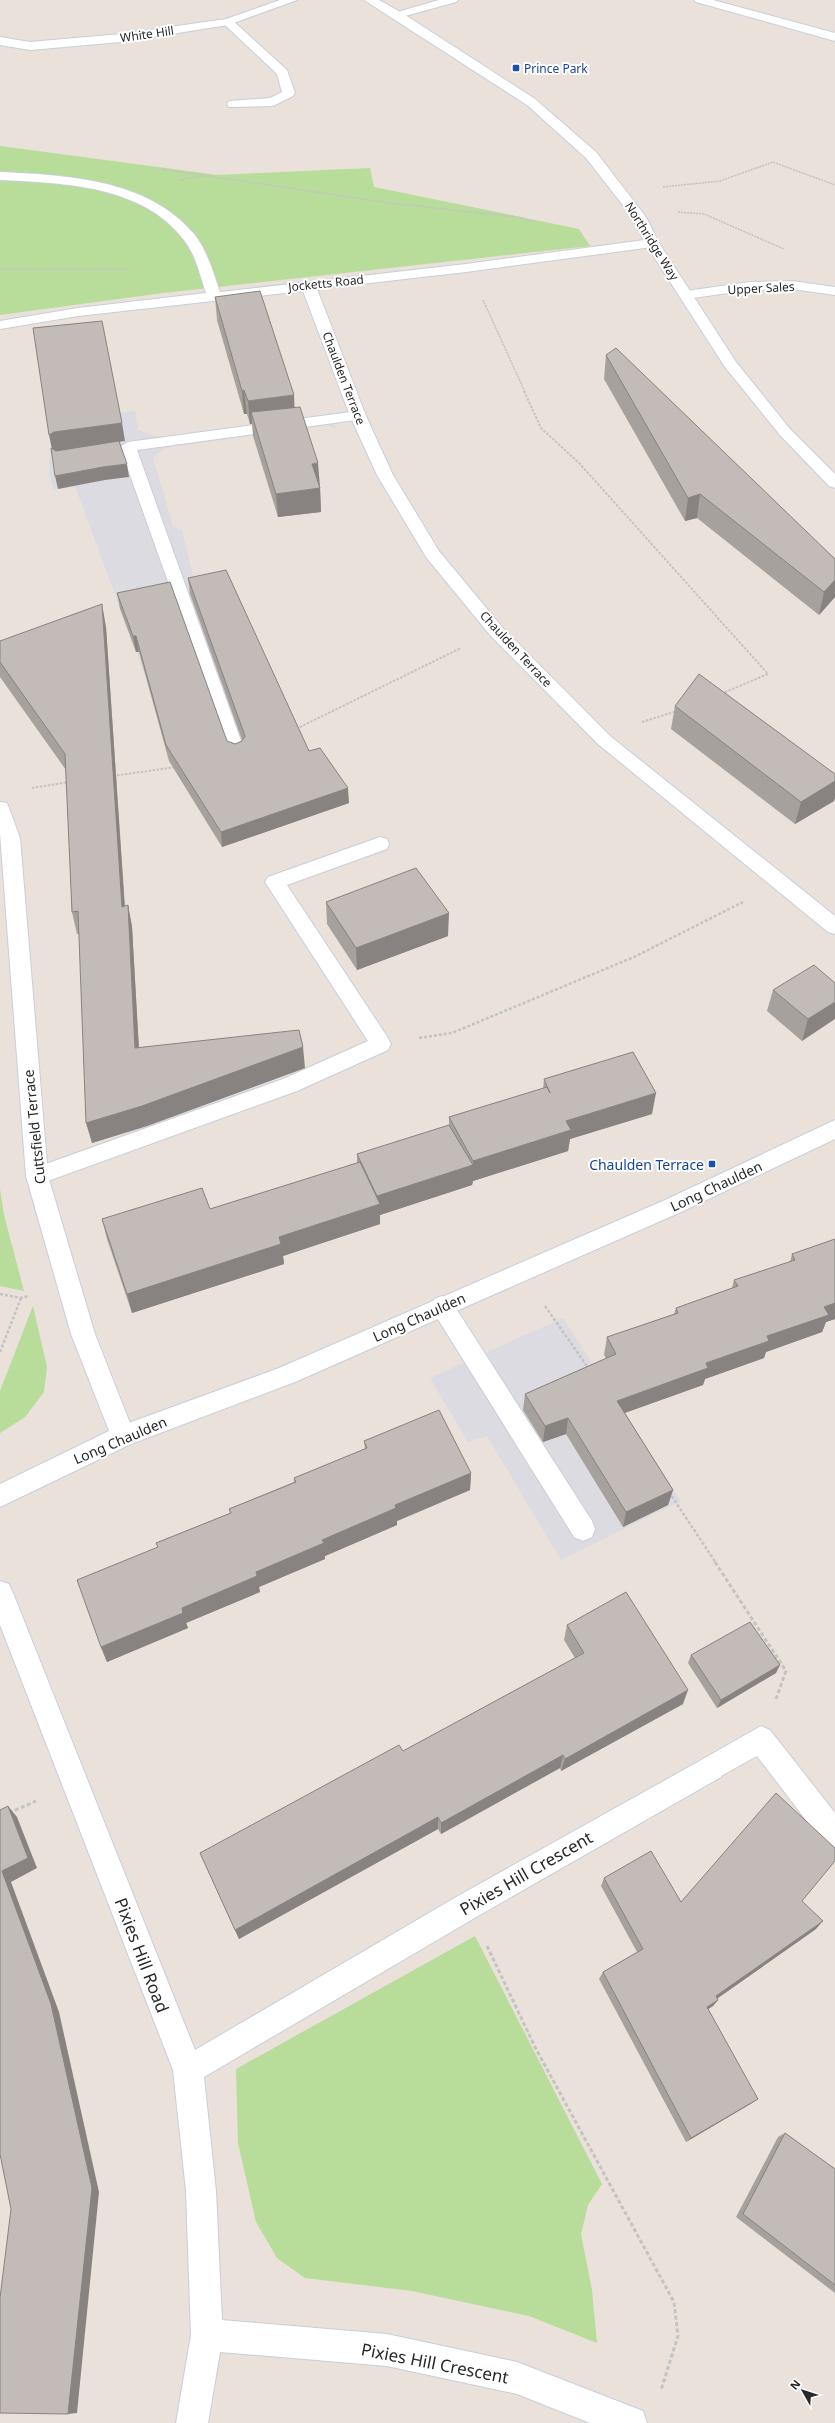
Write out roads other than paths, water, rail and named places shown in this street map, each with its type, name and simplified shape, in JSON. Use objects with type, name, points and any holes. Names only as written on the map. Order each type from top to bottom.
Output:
[{"type":"street","name":"White Hill","points":[[0,41],[30,46],[106,40],[228,22],[291,0]]},
{"type":"street","name":"Northridge Way","points":[[370,0],[398,15],[531,102],[591,154],[639,217],[652,244],[730,364],[786,432],[835,483]]},
{"type":"street","points":[[398,15],[452,0]]},
{"type":"street","points":[[700,0],[835,37]]},
{"type":"street","points":[[228,22],[282,73],[288,93],[273,102],[233,104]]},
{"type":"street","points":[[0,176],[51,178],[91,184],[132,197],[162,212],[188,236],[202,258],[214,295]]},
{"type":"street","name":"Jocketts Road","points":[[0,325],[78,312],[214,295],[466,268],[652,244]]},
{"type":"street","name":"Chaulden Terrace","points":[[308,285],[358,416],[385,475],[432,553],[496,631],[604,740],[835,926]]},
{"type":"street","name":"Upper Sales","points":[[686,295],[750,286],[792,285],[835,291]]},
{"type":"street","points":[[236,752],[120,448],[358,416]]},
{"type":"street","name":"Cuttsfield Terrace","points":[[0,808],[11,838],[36,1176],[83,1334],[123,1436]]},
{"type":"street","points":[[36,1176],[290,1085],[381,1044],[275,882],[380,844]]},
{"type":"street","name":"Long Chaulden","points":[[0,1496],[123,1436],[287,1375],[673,1206],[835,1128]]},
{"type":"street","points":[[442,1306],[583,1529]]},
{"type":"street","name":"Pixies Hill Road","points":[[0,1593],[188,2070],[201,2191],[207,2335],[192,2423]]},
{"type":"street","name":"Pixies Hill Crescent","points":[[188,2070],[468,1906],[761,1739],[835,1835]]},
{"type":"street","name":"Pixies Hill Crescent","points":[[207,2335],[387,2350],[517,2378],[631,2423]]},
{"type":"place","name":"Prince Park","points":[[516,68]]},
{"type":"place","name":"Chaulden Terrace","points":[[712,1164]]}]
